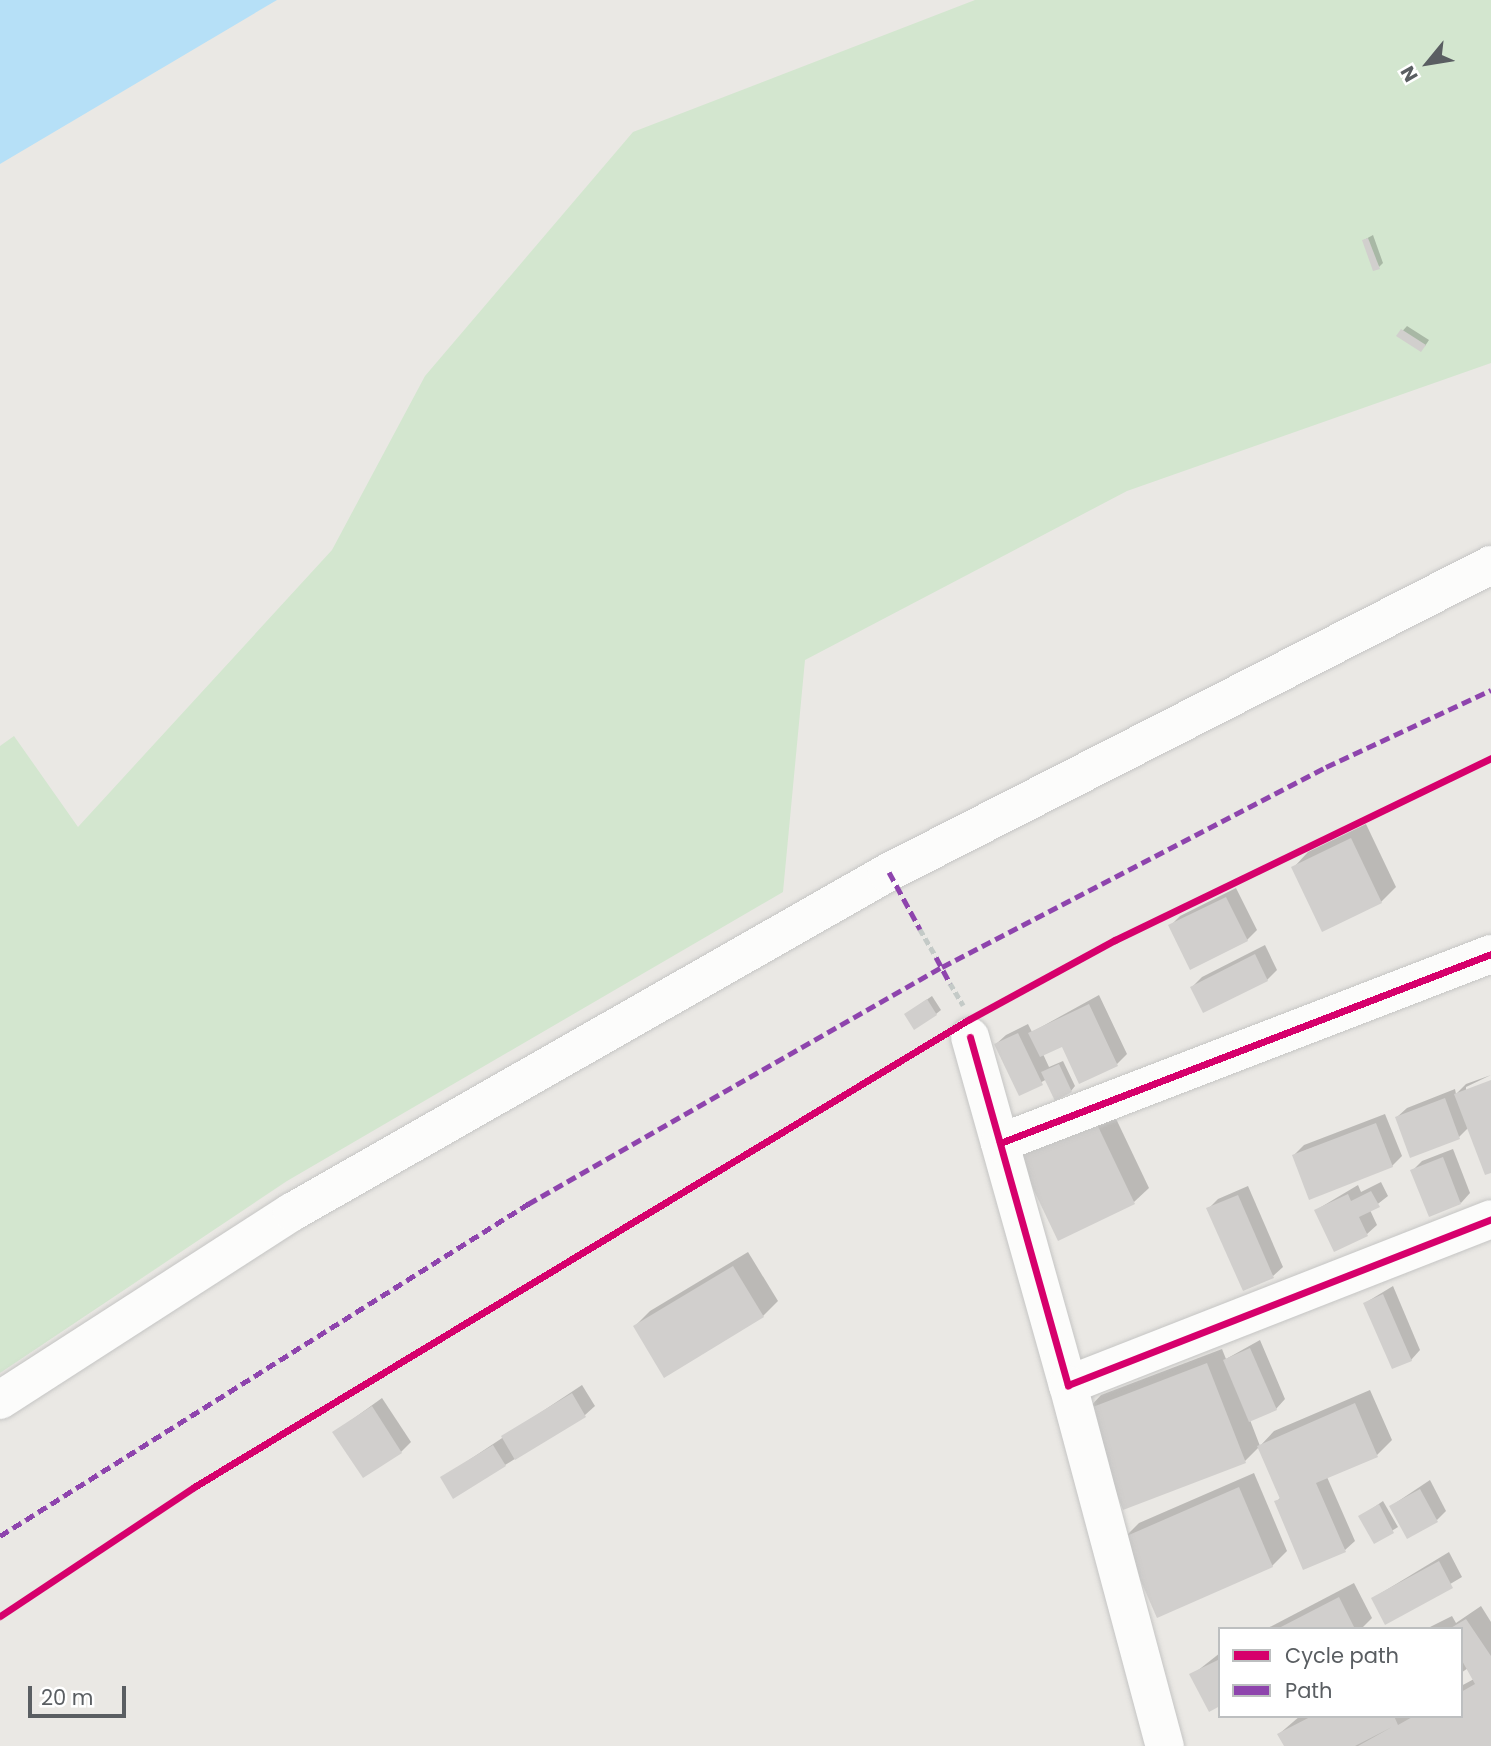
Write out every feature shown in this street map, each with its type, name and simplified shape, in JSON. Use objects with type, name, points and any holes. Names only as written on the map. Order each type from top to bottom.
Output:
[{"type":"street","points":[[0,1400],[292,1212],[874,880],[1491,565]]},
{"type":"street","points":[[1000,1143],[1491,954]]},
{"type":"street","points":[[966,1021],[1165,1746]]},
{"type":"street","points":[[1068,1385],[1491,1219]]},
{"type":"path","points":[[920,929],[936,957]]},
{"type":"path","points":[[950,983],[966,1021]]},
{"type":"green space","points":[[975,0],[1491,0],[1491,363],[1127,491],[805,660],[783,892],[287,1181],[0,1373],[0,746],[14,736],[78,827],[332,550],[425,376],[633,132]]},
{"type":"water","points":[[0,0],[277,0],[0,164]]},
{"type":"building","points":[[1368,238],[1380,269],[1373,271],[1362,240]]},
{"type":"building","points":[[1401,329],[1426,345],[1421,352],[1396,336]]},
{"type":"building","points":[[1351,838],[1382,903],[1322,932],[1291,867]]},
{"type":"building","points":[[1226,897],[1248,941],[1190,970],[1168,925]]},
{"type":"building","points":[[1255,954],[1268,981],[1203,1013],[1190,987]]},
{"type":"building","points":[[927,999],[937,1015],[914,1030],[904,1014]]},
{"type":"building","points":[[1089,1004],[1118,1066],[1079,1084],[1062,1047],[1040,1057],[1028,1033]]},
{"type":"building","points":[[1018,1033],[1043,1085],[1019,1096],[994,1044]]},
{"type":"building","points":[[1059,1064],[1072,1092],[1055,1101],[1041,1072]]},
{"type":"building","points":[[1491,1080],[1491,1173],[1485,1175],[1454,1094]]},
{"type":"building","points":[[1445,1098],[1460,1139],[1410,1158],[1395,1117]]},
{"type":"building","points":[[1094,1118],[1135,1204],[1058,1241],[1017,1155]]},
{"type":"building","points":[[1376,1123],[1393,1167],[1309,1200],[1292,1155]]},
{"type":"building","points":[[1443,1157],[1461,1204],[1429,1217],[1410,1170]]},
{"type":"building","points":[[1371,1191],[1380,1207],[1359,1217],[1368,1236],[1334,1252],[1314,1210],[1348,1194],[1351,1201]]},
{"type":"building","points":[[1238,1195],[1274,1278],[1243,1291],[1206,1208]]},
{"type":"building","points":[[733,1266],[764,1317],[664,1378],[633,1326]]},
{"type":"building","points":[[1383,1294],[1412,1361],[1392,1369],[1363,1303]]},
{"type":"building","points":[[1250,1348],[1277,1410],[1249,1422],[1223,1360]]},
{"type":"building","points":[[1207,1363],[1246,1463],[1123,1510],[1085,1410]]},
{"type":"building","points":[[572,1393],[586,1417],[515,1460],[501,1436]]},
{"type":"building","points":[[1355,1403],[1378,1457],[1316,1483],[1346,1552],[1303,1570],[1274,1501],[1280,1499],[1257,1446]]},
{"type":"building","points":[[372,1406],[402,1453],[363,1478],[332,1432]]},
{"type":"building","points":[[493,1445],[506,1466],[453,1499],[440,1477]]},
{"type":"building","points":[[1239,1487],[1273,1567],[1157,1618],[1122,1538]]},
{"type":"building","points":[[1420,1489],[1438,1522],[1407,1539],[1389,1506]]},
{"type":"building","points":[[1379,1504],[1394,1533],[1374,1544],[1358,1516]]},
{"type":"building","points":[[1439,1561],[1453,1588],[1385,1625],[1371,1598]]},
{"type":"building","points":[[1339,1597],[1354,1627],[1281,1627]]},
{"type":"building","points":[[1466,1619],[1491,1656],[1491,1746],[1358,1746],[1392,1727],[1355,1746],[1284,1746],[1277,1734],[1308,1718],[1395,1718],[1398,1725],[1410,1718],[1463,1718],[1463,1691],[1475,1684],[1463,1663],[1463,1627],[1452,1627]]},
{"type":"building","points":[[1218,1660],[1218,1707],[1209,1712],[1189,1674]]},
{"type":"marked path","points":[[0,1536],[528,1204],[942,967],[1326,767],[1491,690]]},
{"type":"marked path","points":[[889,872],[920,929]]},
{"type":"marked path","points":[[936,957],[950,983]]},
{"type":"cycle path","points":[[0,1616],[194,1487],[968,1020],[1115,940],[1491,758]]},
{"type":"cycle path","points":[[1000,1143],[1491,954]]},
{"type":"cycle path","points":[[970,1037],[1068,1385],[1491,1219]]}]
